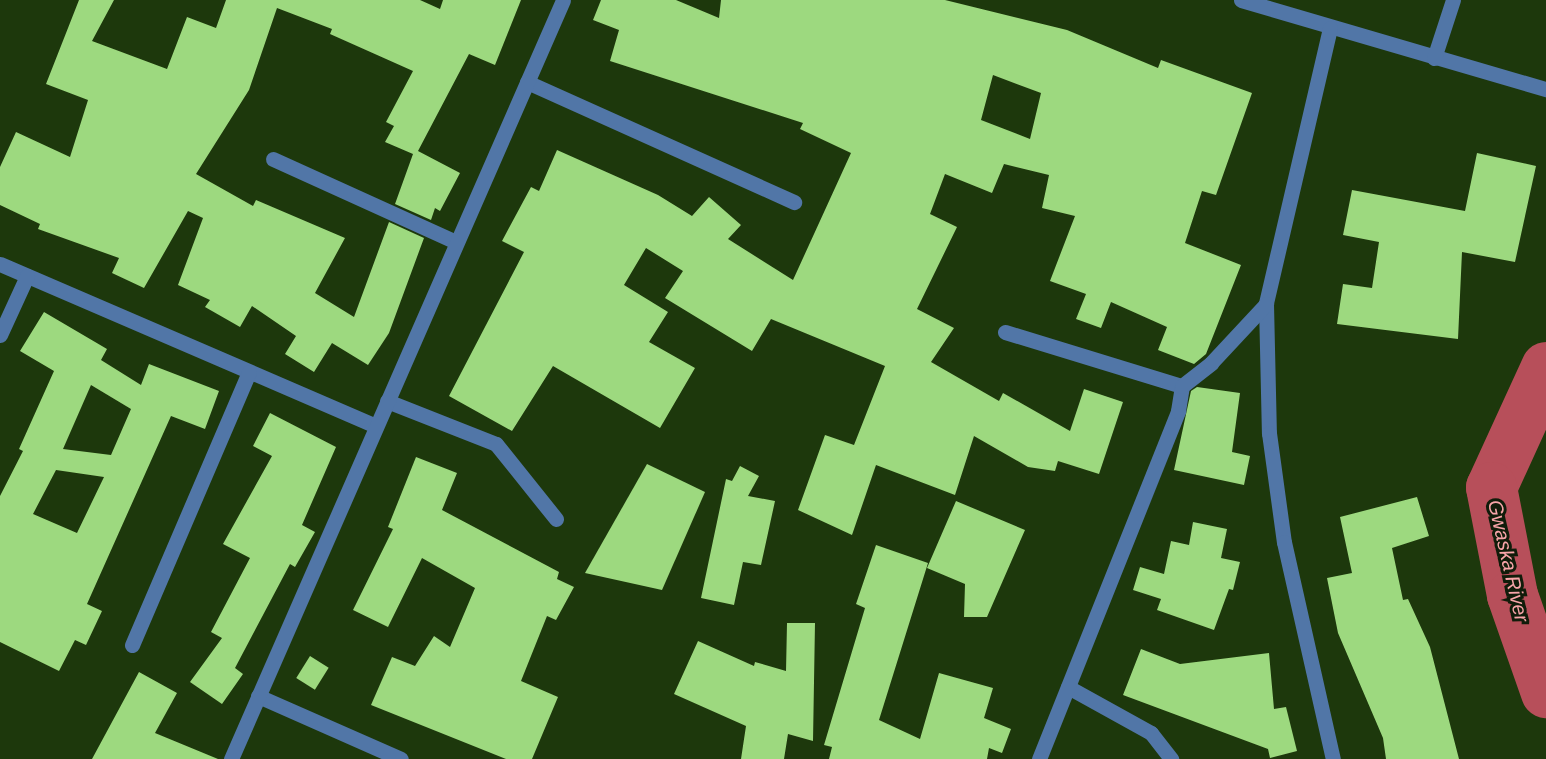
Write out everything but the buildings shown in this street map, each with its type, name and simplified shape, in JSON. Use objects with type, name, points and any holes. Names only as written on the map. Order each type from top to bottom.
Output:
[{"type":"street","points":[[231,759],[563,0]]},
{"type":"street","points":[[1241,0],[1330,28],[1546,89]]},
{"type":"street","points":[[1434,58],[1453,0]]},
{"type":"street","points":[[1330,28],[1266,304],[1269,432],[1284,542],[1333,759]]},
{"type":"street","points":[[527,82],[794,202]]},
{"type":"street","points":[[273,159],[456,243]]},
{"type":"street","points":[[0,264],[376,426]]},
{"type":"street","points":[[0,334],[27,276]]},
{"type":"street","points":[[1039,759],[1178,411],[1182,386],[1211,363],[1266,304]]},
{"type":"street","points":[[1005,332],[1182,386]]},
{"type":"street","points":[[132,645],[249,372]]},
{"type":"street","points":[[387,401],[496,444],[556,519]]},
{"type":"street","points":[[1068,687],[1151,733],[1171,759]]},
{"type":"street","points":[[258,696],[401,759]]},
{"type":"waterway","name":"Gwaska River","points":[[1546,367],[1491,487],[1512,595],[1546,692]]}]
